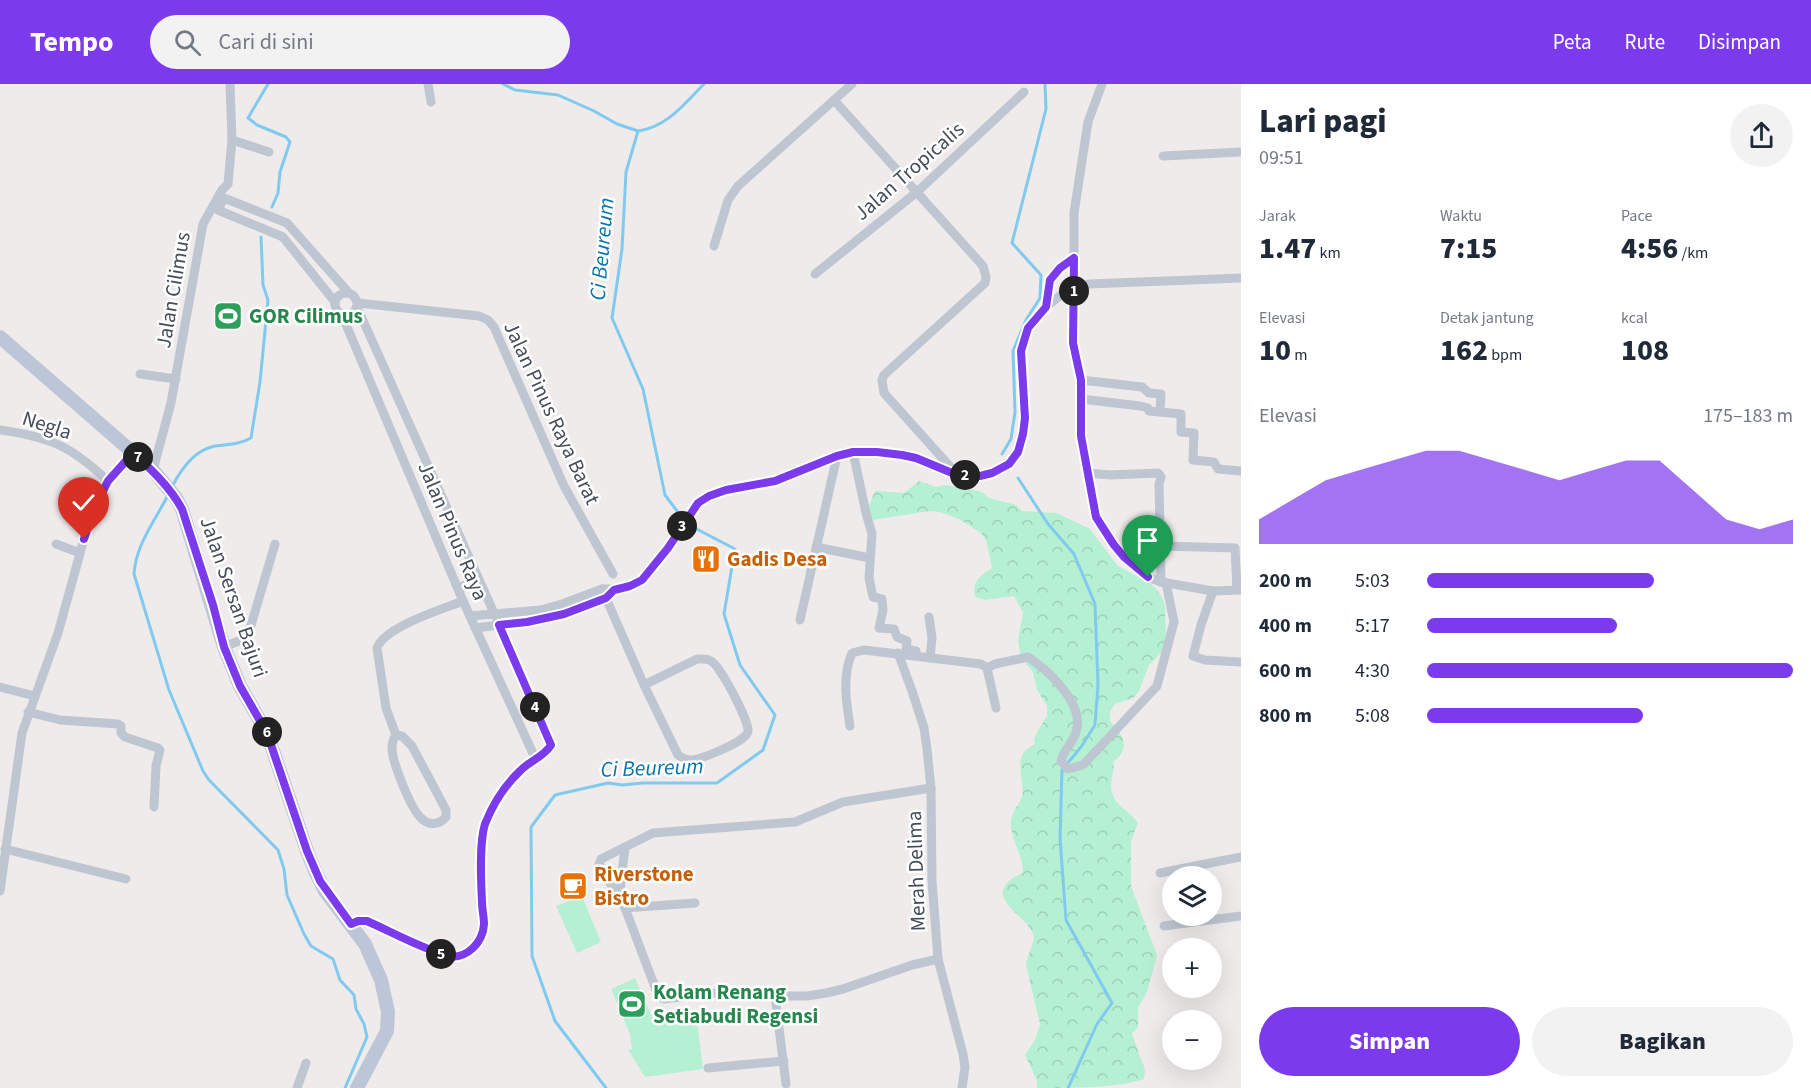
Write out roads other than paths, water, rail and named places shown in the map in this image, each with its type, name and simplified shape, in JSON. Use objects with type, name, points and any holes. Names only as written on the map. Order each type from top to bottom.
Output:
[{"type":"main road","name":"Jalan Sersan Bajuri","points":[[0,337],[153,470],[175,496],[182,509],[224,647],[240,686],[267,733],[307,851],[320,881],[364,944],[381,980],[388,1012],[387,1031],[357,1088]]},
{"type":"street","name":"Jalan Cilimus","points":[[153,470],[176,379],[203,224],[222,190],[228,184],[232,140],[230,84]]},
{"type":"street","points":[[428,84],[431,102]]},
{"type":"street","points":[[714,246],[728,200],[738,186],[852,84]]},
{"type":"street","points":[[1102,84],[1088,122],[1074,213],[1073,343],[1081,380],[1081,436],[1096,517],[1124,557],[1148,577],[1213,591],[1239,590],[1235,548],[1160,546]]},
{"type":"street","name":"Jalan Tropicalis","points":[[815,274],[917,192],[1024,92]]},
{"type":"street","points":[[834,100],[983,266],[986,281],[884,375],[882,380],[884,393],[957,475]]},
{"type":"street","points":[[232,140],[269,152]]},
{"type":"street","points":[[1162,156],[1241,152]]},
{"type":"street","name":"Jalan Pinus Raya","points":[[224,198],[287,223],[355,297],[550,740],[548,750],[536,760],[463,601],[342,315],[336,310],[335,302],[283,237],[218,210],[224,198]]},
{"type":"street","points":[[1046,307],[1050,280],[1060,268],[1074,258]]},
{"type":"street","points":[[470,616],[541,610],[630,586],[642,580],[668,548],[698,503],[709,496],[726,490],[775,481],[837,456],[853,452],[877,452],[916,458],[957,475],[980,476],[992,473],[1009,464],[1018,452],[1023,434],[1025,418],[1021,351],[1028,328],[1046,307],[1066,291],[1089,284],[1241,278]]},
{"type":"street","points":[[335,302],[340,294],[349,293]]},
{"type":"street","points":[[342,315],[353,314],[358,305]]},
{"type":"street","name":"Jalan Pinus Raya Barat","points":[[358,305],[479,316],[488,320],[494,327],[564,486],[613,573]]},
{"type":"street","points":[[140,374],[176,379]]},
{"type":"street","points":[[1081,380],[1142,387],[1149,393],[1161,394],[1160,412]]},
{"type":"street","points":[[1081,399],[1140,406],[1148,408],[1149,411],[1181,414],[1181,432],[1195,435],[1193,459],[1214,462],[1218,469],[1241,471]]},
{"type":"street","points":[[387,421],[404,412]]},
{"type":"street","name":"Negla","points":[[0,430],[45,439],[66,447],[108,481]]},
{"type":"street","points":[[853,452],[872,534],[869,578],[873,597],[882,599],[884,610],[879,628],[894,629],[897,637],[907,641],[906,649],[981,664],[987,669],[996,708]]},
{"type":"street","points":[[0,891],[22,733],[28,712],[58,633],[95,507],[108,481],[133,453]]},
{"type":"street","points":[[800,620],[837,456]]},
{"type":"street","points":[[407,469],[426,460]]},
{"type":"street","points":[[987,669],[995,664],[1028,657],[1064,690],[1072,701],[1078,726],[1073,741],[1063,752],[1061,761],[1068,769],[1083,765],[1157,686],[1174,622],[1164,582],[1160,546],[1159,484],[1161,477],[1158,473],[1110,475],[1088,472]]},
{"type":"street","points":[[56,544],[80,553]]},
{"type":"street","points":[[224,647],[241,640],[249,632],[275,544]]},
{"type":"street","points":[[816,547],[865,557]]},
{"type":"street","points":[[458,588],[478,579]]},
{"type":"street","points":[[1213,591],[1193,656],[1205,660],[1241,662]]},
{"type":"street","points":[[475,628],[527,622],[564,614],[604,593]]},
{"type":"street","points":[[604,593],[644,685],[678,755],[683,759],[699,758],[740,741],[748,732],[736,699],[713,661],[697,659],[644,685]]},
{"type":"street","points":[[396,735],[386,708],[377,651],[378,644],[402,626],[463,601]]},
{"type":"street","points":[[929,617],[932,638],[930,655]]},
{"type":"street","points":[[850,726],[845,678],[852,652],[864,650],[930,655]]},
{"type":"street","name":"Merah Delima","points":[[898,653],[924,728],[931,788],[932,881],[938,959],[963,1054],[965,1067],[963,1088]]},
{"type":"street","points":[[0,687],[35,696]]},
{"type":"street","points":[[28,712],[60,720],[118,724],[121,726],[121,733],[125,736],[158,748],[160,750],[156,766],[154,807]]},
{"type":"street","points":[[396,735],[402,736],[412,746],[446,810],[446,818],[442,822],[429,824],[421,819],[415,809],[394,763],[392,747],[396,735]]},
{"type":"street","points":[[351,924],[367,921],[446,956],[460,955],[475,948],[484,926],[482,903],[484,828],[501,793],[521,770],[536,760]]},
{"type":"street","points":[[931,788],[843,802],[795,822],[653,833],[601,859],[599,863],[625,908],[661,998],[673,999],[712,993],[807,996],[843,989],[889,972],[938,959]]},
{"type":"street","points":[[619,899],[625,847]]},
{"type":"street","points":[[5,849],[126,879]]},
{"type":"street","points":[[1160,873],[1241,857]]},
{"type":"street","points":[[625,908],[695,903]]},
{"type":"street","points":[[1222,918],[1241,916]]},
{"type":"street","points":[[775,996],[786,1084]]},
{"type":"street","points":[[708,1068],[784,1061]]},
{"type":"street","points":[[297,1088],[306,1063]]},
{"type":"waterway","points":[[268,84],[248,118],[257,125],[286,137],[290,142],[280,172],[278,193],[272,207]]},
{"type":"waterway","points":[[503,84],[515,90],[558,95],[617,124],[638,131]]},
{"type":"waterway","name":"Ci Beureum","points":[[683,519],[665,495],[643,389],[612,318],[622,249],[626,172],[638,131],[666,120],[704,84]]},
{"type":"waterway","name":"Ci Beureum","points":[[1002,454],[1011,439],[1015,412],[1013,351],[1026,320],[1040,298],[1041,275],[1012,243],[1046,109],[1045,84]]},
{"type":"waterway","points":[[172,487],[184,467],[207,448],[238,443],[251,438],[260,382],[268,300],[263,285],[261,237]]},
{"type":"waterway","points":[[1018,478],[1048,524],[1074,554],[1095,604],[1098,685],[1095,725],[1062,770],[1060,838],[1066,920],[1112,1003],[1097,1024],[1068,1088]]},
{"type":"waterway","points":[[168,495],[142,543],[134,574],[169,690],[203,771],[209,780],[278,850],[284,869],[287,895],[304,934],[311,946],[333,959],[340,980],[354,995],[356,1009],[364,1024],[367,1037],[345,1088]]},
{"type":"waterway","name":"Ci Beureum","points":[[606,1088],[555,1021],[532,956],[531,827],[555,795],[608,783],[622,785],[717,783],[763,750],[775,715],[740,665],[724,614],[735,549],[687,524]]},
{"type":"place","name":"GOR Cilimus","points":[[228,316]]},
{"type":"place","name":"Gadis Desa","points":[[706,559]]},
{"type":"place","name":"Riverstone Bistro","points":[[573,886]]},
{"type":"place","name":"Kolam Renang Setiabudi Regensi","points":[[632,1004]]}]
